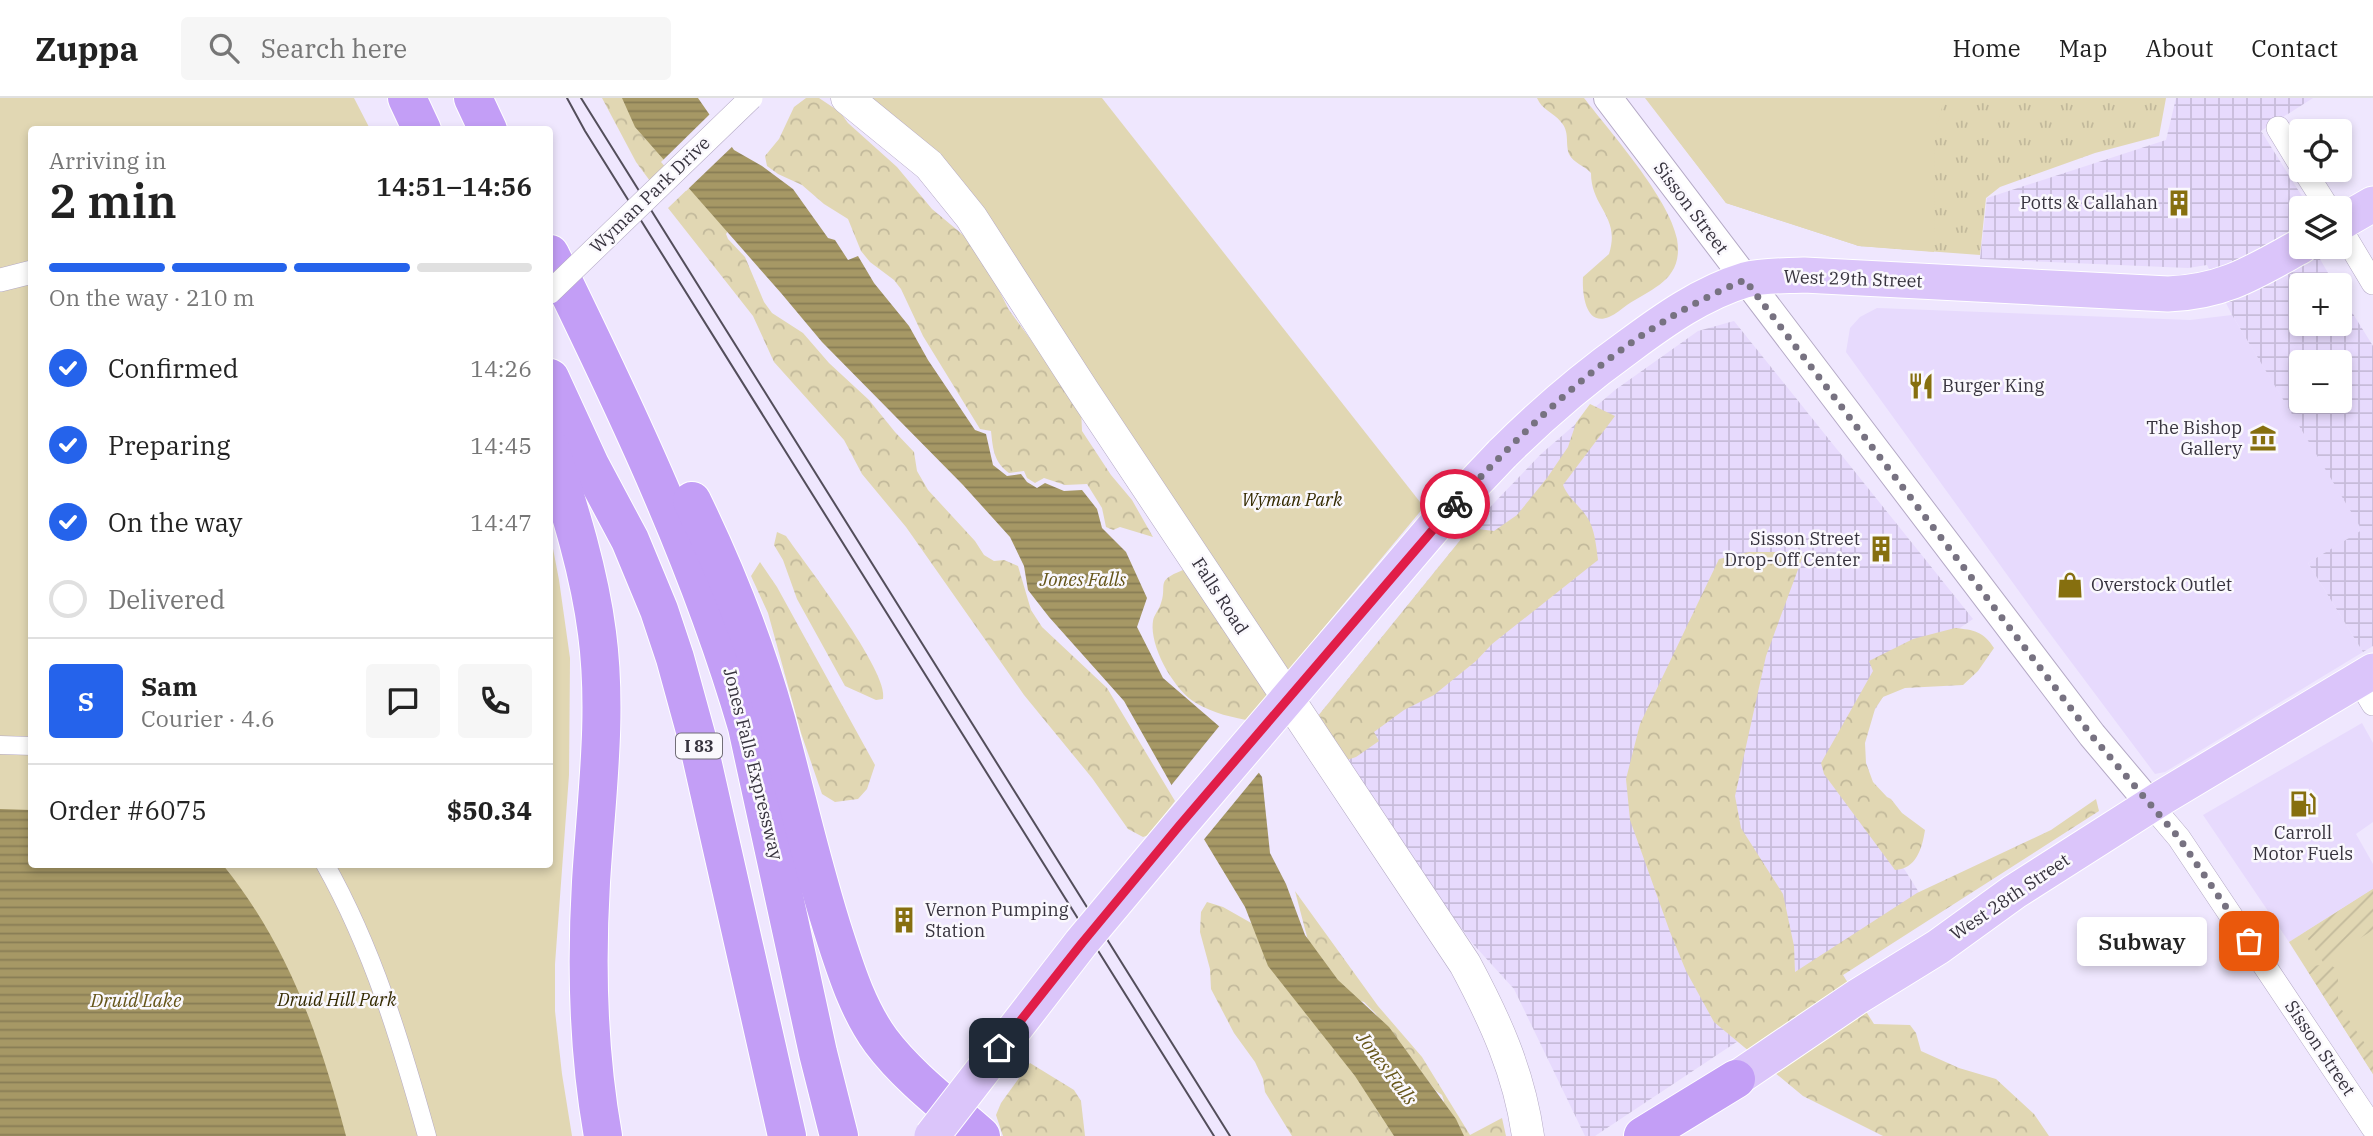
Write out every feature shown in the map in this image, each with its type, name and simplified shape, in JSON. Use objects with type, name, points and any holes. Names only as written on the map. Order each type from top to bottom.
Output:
[{"type":"highway","points":[[407,98],[420,126]]},
{"type":"highway","points":[[473,98],[486,126]]},
{"type":"highway","name":"Jones Falls Expressway","points":[[553,260],[641,445],[709,606],[747,727],[839,1136]]},
{"type":"highway","points":[[590,337],[631,388],[660,435],[734,596],[776,719],[828,916],[849,978],[867,1018],[881,1041],[923,1086],[981,1136]]},
{"type":"highway","name":"I 83","points":[[553,385],[590,465],[630,540],[659,610],[674,658],[697,738],[787,1136]]},
{"type":"highway","points":[[553,458],[574,527],[597,633],[601,727],[591,884],[588,1006],[603,1136]]},
{"type":"highway","points":[[1643,1136],[1736,1079]]},
{"type":"main road","name":"Falls Road","points":[[847,98],[929,165],[971,217],[1084,392],[1465,964],[1506,1046],[1528,1136]]},
{"type":"main road","points":[[2352,218],[2373,204]]},
{"type":"main road","name":"West 29th Street","points":[[932,1136],[1082,943],[1445,514],[1547,409],[1583,378],[1658,324],[1685,307],[1745,280],[1764,276],[1804,275],[2168,294],[2192,293],[2218,288],[2242,279],[2289,253]]},
{"type":"main road","name":"West 28th Street","points":[[1656,1136],[1857,997],[1938,947],[2014,892],[2151,805],[2368,685]]},
{"type":"street","name":"Wyman Park Drive","points":[[553,289],[751,98]]},
{"type":"street","name":"Sisson Street","points":[[1608,98],[2092,736],[2179,838],[2371,1120]]},
{"type":"street","points":[[2278,128],[2289,146]]},
{"type":"street","points":[[2352,247],[2373,283]]},
{"type":"street","points":[[0,280],[28,273]]},
{"type":"street","points":[[0,745],[28,747]]},
{"type":"street","points":[[327,868],[360,935],[378,980],[402,1046],[427,1136]]},
{"type":"shaded area","points":[[2176,98],[2313,98],[2261,131],[2289,175],[2289,182],[2293,182],[2302,196],[2289,196],[2289,259],[2320,259],[2328,273],[2289,273],[2289,336],[2352,336],[2352,312],[2373,346],[2373,646],[2363,652],[2308,563],[2362,530],[2291,413],[2352,413],[2352,350],[2289,350],[2289,409],[2232,315],[2207,265],[2188,268],[1980,259],[1987,198],[2166,140]]},
{"type":"shaded area","points":[[1877,308],[2190,320],[2232,315],[2289,409],[2289,413],[2292,413],[2363,530],[2308,563],[2363,652],[2165,772],[2155,774],[1846,352],[1850,328],[1860,317]]},
{"type":"shaded area","points":[[1734,321],[1973,619],[1899,670],[1840,768],[1934,916],[1595,1136],[1585,1136],[1514,989],[1473,944],[1403,848],[1318,716],[1470,528],[1541,454],[1615,390],[1698,331]]},
{"type":"shaded area","points":[[2362,723],[2373,743],[2373,822],[2356,834],[2373,864],[2373,889],[2289,942],[2203,815]]},
{"type":"green space","name":"Druid Hill Park","points":[[0,98],[354,98],[368,126],[28,126],[28,868],[553,868],[553,549],[570,658],[569,775],[555,964],[555,1011],[572,1136],[0,1136]]},
{"type":"green space","points":[[602,98],[644,98],[678,154],[650,181],[636,162]]},
{"type":"green space","points":[[806,98],[819,98],[840,112],[848,123],[897,167],[932,209],[968,239],[982,257],[1009,310],[1081,408],[1082,431],[1111,475],[1132,500],[1153,537],[1120,527],[1113,530],[1106,527],[1102,508],[1087,484],[1065,485],[1044,478],[1035,483],[1027,478],[1024,471],[1009,473],[1000,464],[994,450],[991,431],[980,429],[923,336],[901,289],[861,251],[848,219],[824,204],[802,185],[767,166],[765,156],[779,139],[794,107]]},
{"type":"green space","name":"Wyman Park","points":[[871,98],[1102,98],[1424,507],[1287,672]]},
{"type":"green space","points":[[1537,98],[1584,98],[1638,166],[1672,223],[1678,253],[1671,273],[1656,287],[1609,317],[1601,319],[1590,313],[1584,299],[1583,277],[1609,254],[1612,241],[1609,221],[1592,185],[1591,173],[1569,154],[1564,126]]},
{"type":"green space","points":[[1645,98],[1945,98],[1935,130],[1934,252],[1859,246],[1726,203]]},
{"type":"green space","points":[[1646,98],[2166,98],[2159,136],[2095,153],[2000,187],[1986,198],[1980,255],[1859,246],[1726,203]]},
{"type":"green space","points":[[695,182],[731,227],[726,234],[728,239],[745,257],[764,302],[772,313],[803,333],[829,363],[869,400],[914,452],[917,471],[928,490],[975,541],[984,555],[994,561],[1004,560],[1018,566],[1031,610],[1042,627],[1107,688],[1175,801],[1149,835],[1143,837],[1128,829],[1092,778],[1024,695],[906,527],[862,474],[844,440],[774,362],[753,316],[668,208]]},
{"type":"green space","points":[[1590,404],[1615,416],[1563,485],[1590,522],[1598,560],[1492,644],[1476,661],[1434,695],[1404,710],[1374,732],[1379,741],[1347,760],[1318,716],[1470,528],[1494,531],[1517,515],[1568,447],[1576,423]]},
{"type":"green space","points":[[777,532],[786,536],[860,643],[882,686],[883,699],[876,700],[845,686],[797,599],[783,560],[774,545]]},
{"type":"green space","points":[[1749,552],[1792,552],[1803,556],[1766,656],[1735,796],[1741,828],[1783,894],[1794,946],[1795,972],[1917,893],[2051,830],[2096,799],[2099,811],[1843,975],[1874,1024],[1910,1025],[1916,1033],[1921,1051],[1959,1068],[1996,1079],[2034,1114],[2049,1136],[1883,1136],[1803,1096],[1714,1022],[1686,971],[1630,820],[1626,779],[1640,724],[1719,559]]},
{"type":"green space","points":[[760,562],[777,587],[875,765],[867,789],[858,799],[835,802],[822,794],[801,733],[768,613],[751,576]]},
{"type":"green space","points":[[1183,570],[1198,582],[1277,702],[1252,721],[1231,717],[1196,703],[1179,688],[1159,655],[1153,631],[1154,619],[1160,606],[1165,581]]},
{"type":"green space","points":[[1955,628],[1978,632],[1994,648],[1978,671],[1963,685],[1905,688],[1883,697],[1875,709],[1865,743],[1866,763],[1873,782],[1902,813],[1925,830],[1917,857],[1908,866],[1895,870],[1824,774],[1821,763],[1873,671],[1869,661],[1913,639]]},
{"type":"green space","points":[[2373,889],[2373,1074],[2289,942]]},
{"type":"green space","points":[[2373,889],[2373,930],[2323,962],[2304,933]]},
{"type":"green space","points":[[1295,891],[1378,1006],[1422,1057],[1470,1135],[1502,1118],[1506,1136],[1452,1136],[1434,1112],[1444,1101],[1442,1095],[1436,1091],[1375,1013],[1364,1002],[1353,999],[1311,952]]},
{"type":"green space","points":[[1207,902],[1223,907],[1253,924],[1421,1136],[1292,1136],[1265,1092],[1263,1079],[1255,1062],[1234,1033],[1211,989],[1210,969],[1200,932],[1201,912]]},
{"type":"green space","points":[[2329,964],[2338,970],[2338,1004],[2373,1051],[2373,1074],[2307,970],[2312,966]]},
{"type":"green space","points":[[1030,1063],[1074,1090],[1081,1101],[1085,1136],[1003,1136],[996,1115],[1001,1103]]},
{"type":"water","name":"Jones Falls","points":[[622,98],[698,98],[734,150],[793,189],[828,238],[835,240],[848,260],[858,256],[874,283],[909,326],[928,360],[975,430],[986,434],[993,465],[1007,476],[1021,474],[1037,488],[1045,483],[1064,491],[1082,490],[1097,509],[1102,528],[1126,552],[1147,598],[1137,627],[1163,678],[1235,740],[1262,777],[1270,853],[1286,884],[1305,935],[1338,980],[1389,1027],[1456,1119],[1464,1136],[1394,1136],[1355,1076],[1268,966],[1245,907],[1124,701],[1028,590],[1024,566],[1010,537],[963,485],[822,342],[635,127]]},
{"type":"water","name":"Druid Lake","points":[[0,809],[28,810],[28,868],[225,868],[266,928],[299,993],[325,1063],[346,1136],[0,1136]]},
{"type":"pier","points":[[711,113],[735,144],[686,191],[661,162]]},
{"type":"pier","points":[[1221,724],[1237,738],[1261,770],[1201,843],[1169,788]]},
{"type":"tram line","points":[[567,98],[585,131],[1214,1136]]},
{"type":"tram line","points":[[581,98],[1230,1136]]},
{"type":"way so far","points":[[1455,504],[1547,409],[1583,378],[1685,307],[1745,280],[2092,736],[2179,838],[2249,941]]},
{"type":"place","name":"Potts & Callahan","points":[[2179,203]]},
{"type":"place","name":"Burger King","points":[[1921,386]]},
{"type":"place","name":"The Bishop Gallery","points":[[2263,438]]},
{"type":"place","name":"Sisson Street Drop-Off Center","points":[[1881,549]]},
{"type":"place","name":"Overstock Outlet","points":[[2070,585]]},
{"type":"place","name":"Carroll Motor Fuels","points":[[2303,804]]},
{"type":"place","name":"Vernon Pumping Station","points":[[904,920]]},
{"type":"place","name":"Subway","points":[[2249,941]]},
{"type":"route","points":[[999,1048],[1179,826],[1455,504]]}]
